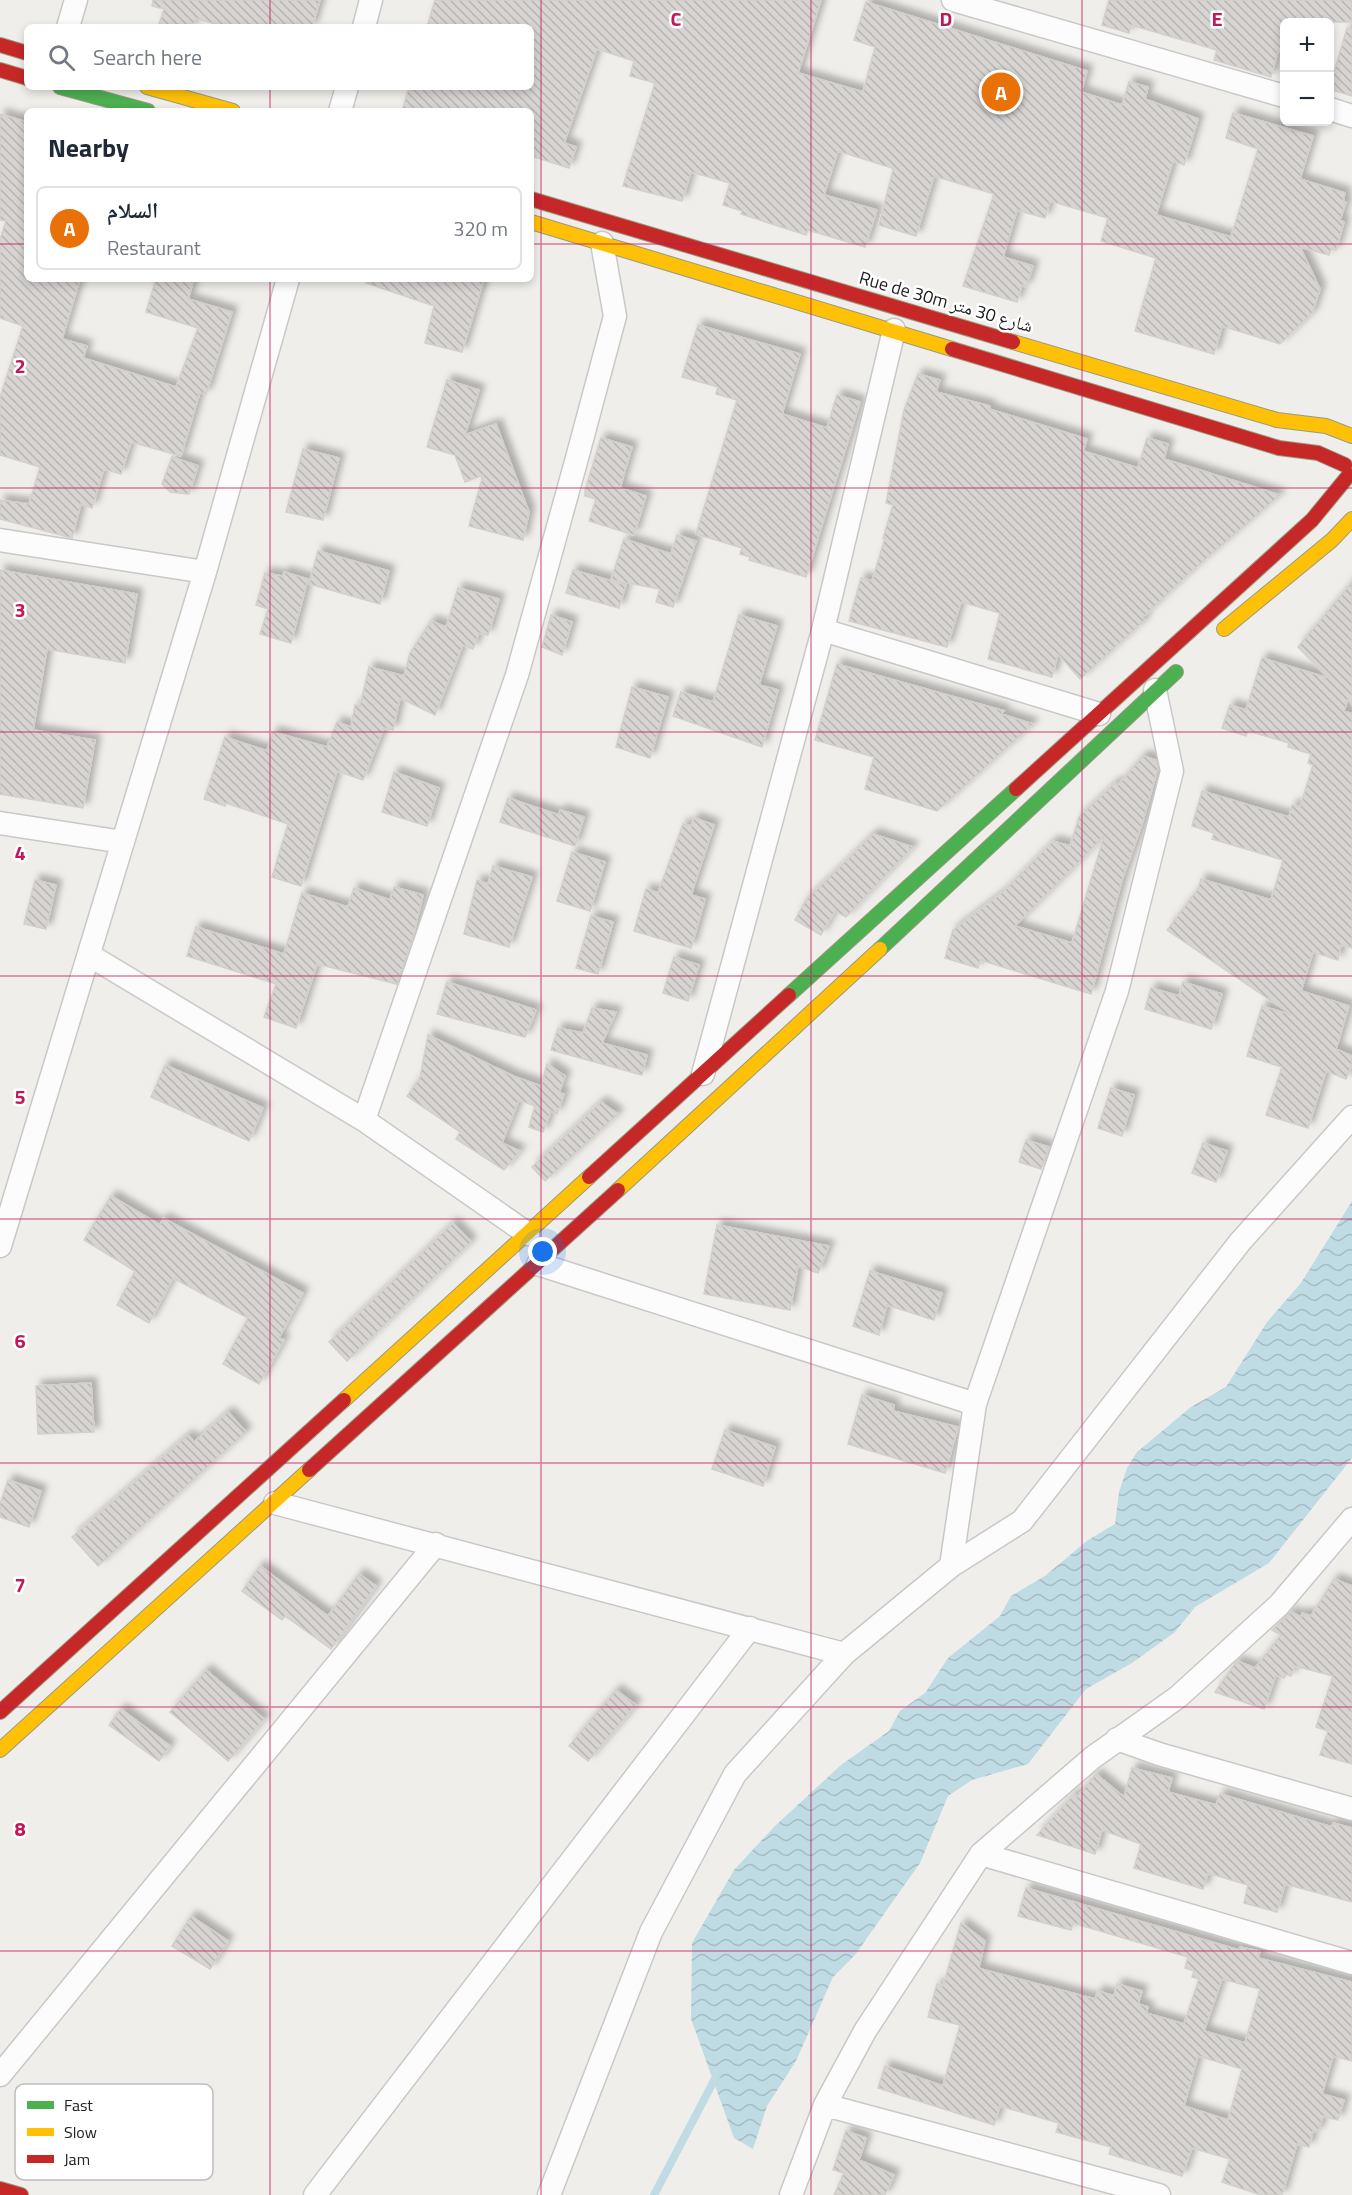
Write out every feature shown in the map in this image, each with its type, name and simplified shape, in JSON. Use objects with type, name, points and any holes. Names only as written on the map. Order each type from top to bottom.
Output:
[{"type":"street","points":[[69,24],[76,0]]},
{"type":"street","points":[[365,24],[371,0]]},
{"type":"street","points":[[953,0],[1280,95]]},
{"type":"street","points":[[0,45],[24,52]]},
{"type":"street","points":[[0,70],[24,77]]},
{"type":"street","points":[[71,90],[137,108]]},
{"type":"street","points":[[158,90],[222,108]]},
{"type":"street","points":[[341,108],[346,90]]},
{"type":"street","points":[[1334,111],[1352,116]]},
{"type":"street","name":"Rue de 30m شارع 30 متر","points":[[534,200],[1277,420],[1326,426],[1352,436]]},
{"type":"street","points":[[534,223],[1279,448],[1318,453],[1348,474]]},
{"type":"street","points":[[364,1120],[517,675],[577,458],[615,316],[602,243]]},
{"type":"street","points":[[0,1246],[205,572],[287,282]]},
{"type":"street","points":[[703,1074],[823,630],[894,330]]},
{"type":"street","points":[[0,1712],[1312,520],[1348,474],[1352,446]]},
{"type":"street","points":[[1214,638],[1332,540],[1352,519]]},
{"type":"street","points":[[0,540],[205,572]]},
{"type":"street","points":[[823,630],[1099,714]]},
{"type":"street","points":[[0,1750],[538,1264],[1189,660]]},
{"type":"street","points":[[951,1566],[975,1404],[1117,991],[1172,771],[1155,690]]},
{"type":"street","points":[[0,823],[123,842]]},
{"type":"street","points":[[89,955],[364,1120],[528,1234]]},
{"type":"street","points":[[549,2195],[651,1932],[735,1774],[844,1654],[951,1566],[1022,1521],[1240,1242],[1352,1117]]},
{"type":"street","points":[[538,1264],[975,1404]]},
{"type":"street","points":[[275,1503],[844,1654]]},
{"type":"street","points":[[791,2195],[825,2105],[865,2031],[981,1854],[1117,1739],[1178,1697],[1279,1605],[1352,1519]]},
{"type":"street","points":[[0,2075],[436,1544]]},
{"type":"street","points":[[315,2195],[750,1628]]},
{"type":"street","points":[[1117,1739],[1159,1754],[1352,1809]]},
{"type":"street","points":[[981,1854],[1352,1963]]},
{"type":"street","points":[[825,2105],[1159,2195]]},
{"type":"street","points":[[0,2189],[21,2195]]},
{"type":"water","points":[[1352,1201],[1352,1458],[1269,1563],[1195,1607],[1175,1632],[1132,1663],[1086,1689],[1028,1764],[972,1780],[948,1796],[920,1863],[855,1955],[833,1977],[796,2061],[767,2106],[753,2149],[734,2138],[691,2019],[692,1943],[734,1870],[775,1826],[841,1765],[889,1731],[900,1711],[925,1693],[948,1658],[1000,1616],[1011,1596],[1045,1576],[1088,1540],[1115,1524],[1119,1492],[1127,1468],[1137,1452],[1191,1407],[1226,1387],[1267,1322],[1301,1283]]},
{"type":"building","points":[[153,0],[320,0],[313,24],[215,24],[195,18],[194,24],[159,24],[164,9],[152,6]]},
{"type":"building","points":[[435,0],[821,0],[798,73],[863,92],[875,47],[854,40],[866,2],[1087,71],[1081,92],[1122,105],[1129,82],[1148,87],[1145,99],[1198,119],[1184,165],[1173,161],[1156,215],[1231,237],[1258,149],[1226,138],[1233,113],[1313,136],[1300,179],[1345,193],[1343,201],[1346,202],[1340,220],[1344,222],[1336,250],[1331,249],[1329,255],[1300,247],[1320,289],[1312,313],[1280,344],[1222,326],[1214,354],[1135,331],[1156,258],[1101,241],[1108,218],[1050,201],[1045,218],[1017,210],[1003,257],[1033,266],[1026,287],[1022,285],[1017,302],[963,286],[994,194],[934,176],[916,236],[879,225],[892,168],[838,151],[824,195],[877,210],[865,247],[808,230],[806,235],[741,214],[742,211],[723,205],[730,183],[691,172],[682,201],[623,186],[655,83],[630,76],[634,61],[597,49],[564,143],[576,147],[569,168],[534,157],[534,108],[403,108],[408,90],[534,90],[534,24],[428,24]]},
{"type":"building","points":[[1109,0],[1352,0],[1352,22],[1334,22],[1334,18],[1280,18],[1280,52],[1278,51],[1271,77],[1214,60],[1217,50],[1131,25],[1129,33],[1102,25]]},
{"type":"building","points":[[1347,28],[1352,29],[1352,96],[1334,91],[1334,72]]},
{"type":"building","points":[[0,114],[24,121],[24,282],[79,282],[62,339],[87,346],[83,358],[176,387],[198,328],[146,312],[155,282],[193,282],[188,299],[232,312],[206,394],[200,392],[181,456],[131,442],[121,474],[104,469],[92,508],[81,504],[72,538],[0,519],[0,500],[29,504],[40,467],[0,455],[0,397],[23,326],[0,318],[0,239],[6,221],[0,220]]},
{"type":"building","points":[[483,282],[462,352],[425,343],[434,306],[366,283]]},
{"type":"building","points":[[698,325],[800,354],[782,414],[827,428],[837,395],[860,402],[806,577],[749,560],[750,557],[740,554],[742,548],[696,534],[737,400],[716,394],[718,387],[682,377]]},
{"type":"building","points":[[918,374],[940,380],[936,392],[990,406],[989,409],[1087,439],[1083,451],[1138,468],[1147,438],[1168,444],[1164,459],[1280,495],[1194,569],[1142,618],[1145,620],[1080,679],[1058,654],[1052,677],[988,659],[1000,613],[961,602],[947,647],[849,621],[861,578],[872,581],[885,538],[883,538],[893,505],[886,503],[904,410]]},
{"type":"building","points":[[447,380],[479,390],[465,435],[496,424],[529,512],[523,540],[469,526],[483,475],[465,482],[455,455],[427,447]]},
{"type":"building","points":[[601,438],[632,447],[620,488],[646,496],[634,535],[589,521],[596,499],[585,496],[585,490]]},
{"type":"building","points":[[303,449],[339,458],[323,520],[286,512]]},
{"type":"building","points":[[172,457],[198,466],[189,494],[170,492],[162,484]]},
{"type":"building","points":[[677,535],[696,541],[673,607],[656,602],[660,589],[611,580],[624,539],[671,554]]},
{"type":"building","points":[[318,551],[389,571],[380,604],[309,584]]},
{"type":"building","points":[[0,570],[137,594],[125,663],[47,649],[33,730],[95,740],[83,808],[0,794]]},
{"type":"building","points":[[573,570],[626,585],[619,608],[566,593]]},
{"type":"building","points":[[284,572],[308,579],[291,643],[260,634],[268,609],[256,605],[265,573],[283,576]]},
{"type":"building","points":[[1352,582],[1352,704],[1348,699],[1344,711],[1352,714],[1352,948],[1341,945],[1338,960],[1313,952],[1301,991],[1349,1006],[1336,1049],[1352,1056],[1352,1064],[1346,1079],[1326,1071],[1308,1128],[1266,1115],[1282,1067],[1247,1056],[1262,1006],[1292,1015],[1167,930],[1198,889],[1201,879],[1271,900],[1283,860],[1212,839],[1214,833],[1192,826],[1202,791],[1289,817],[1292,805],[1300,807],[1313,765],[1308,763],[1311,754],[1288,747],[1289,743],[1248,731],[1246,736],[1222,728],[1230,705],[1246,710],[1262,658],[1328,678],[1298,647]]},
{"type":"building","points":[[458,588],[499,599],[488,635],[479,633],[473,649],[463,645],[435,715],[400,698],[393,730],[384,728],[363,780],[337,771],[301,886],[272,877],[288,824],[226,803],[225,806],[204,799],[225,737],[267,751],[273,732],[327,747],[337,722],[351,727],[355,705],[360,706],[369,667],[404,676],[410,653],[431,621],[446,627]]},
{"type":"building","points":[[551,615],[572,622],[562,655],[542,647]]},
{"type":"building","points":[[739,615],[777,626],[759,685],[778,690],[762,747],[673,716],[681,692],[713,702]]},
{"type":"building","points":[[837,664],[1004,711],[1001,714],[1033,724],[937,811],[865,789],[874,757],[815,740]]},
{"type":"building","points":[[632,687],[668,697],[650,758],[616,747]]},
{"type":"building","points":[[1143,756],[1156,760],[1158,768],[1142,824],[1122,880],[1091,994],[980,960],[978,968],[945,958],[953,930],[1003,892],[1053,841],[1070,846],[1079,817],[1115,783],[1118,785]],"holes":[[[1104,836],[1072,943],[1015,926]]]},
{"type":"building","points":[[394,772],[439,788],[427,826],[382,812]]},
{"type":"building","points":[[508,798],[559,815],[560,810],[584,817],[575,846],[500,822]]},
{"type":"building","points":[[694,818],[714,825],[691,895],[705,899],[691,948],[634,931],[646,889],[658,893],[683,824],[691,826]]},
{"type":"building","points":[[873,834],[913,847],[846,917],[835,911],[821,935],[795,920],[806,900]]},
{"type":"building","points":[[572,852],[605,862],[590,911],[557,901]]},
{"type":"building","points":[[493,866],[532,877],[509,947],[464,934],[477,880],[488,884]]},
{"type":"building","points":[[35,880],[56,885],[46,929],[24,924]]},
{"type":"building","points":[[394,887],[423,895],[413,937],[397,984],[317,964],[296,1028],[264,1017],[276,984],[187,956],[196,927],[284,954],[302,893],[348,907],[354,888],[390,900]]},
{"type":"building","points":[[591,916],[613,922],[598,974],[576,968]]},
{"type":"building","points":[[674,957],[699,965],[688,1001],[663,993]]},
{"type":"building","points":[[447,982],[536,1010],[525,1037],[437,1014]]},
{"type":"building","points":[[1183,982],[1222,994],[1211,1029],[1145,1009],[1151,988],[1179,996]]},
{"type":"building","points":[[592,1008],[616,1012],[602,1043],[647,1055],[642,1075],[551,1050],[558,1028],[583,1033]]},
{"type":"building","points":[[428,1035],[513,1076],[541,1086],[547,1064],[565,1076],[559,1093],[564,1094],[557,1114],[551,1111],[543,1132],[529,1127],[535,1106],[519,1100],[502,1143],[520,1151],[504,1170],[456,1139],[460,1132],[407,1096],[420,1078]]},
{"type":"building","points":[[165,1065],[263,1108],[249,1141],[151,1097]]},
{"type":"building","points":[[1111,1088],[1134,1095],[1122,1136],[1098,1128]]},
{"type":"building","points":[[601,1102],[618,1114],[545,1181],[532,1167]]},
{"type":"building","points":[[1026,1140],[1049,1147],[1041,1169],[1019,1162]]},
{"type":"building","points":[[1203,1143],[1227,1151],[1216,1182],[1192,1173]]},
{"type":"building","points":[[111,1196],[160,1225],[163,1218],[303,1293],[279,1338],[284,1340],[259,1384],[223,1364],[248,1318],[173,1278],[149,1323],[117,1305],[135,1271],[84,1240]]},
{"type":"building","points":[[453,1223],[471,1242],[347,1361],[329,1342]]},
{"type":"building","points":[[717,1225],[829,1246],[818,1273],[798,1266],[790,1310],[704,1294]]},
{"type":"building","points":[[870,1271],[942,1293],[934,1320],[887,1305],[879,1335],[853,1326]]},
{"type":"building","points":[[91,1383],[94,1432],[38,1434],[36,1386]]},
{"type":"building","points":[[862,1395],[894,1405],[893,1411],[958,1427],[945,1473],[848,1444]]},
{"type":"building","points":[[228,1412],[246,1432],[98,1566],[72,1537],[188,1435],[194,1442]]},
{"type":"building","points":[[725,1430],[775,1447],[763,1486],[712,1469]]},
{"type":"building","points":[[8,1480],[41,1491],[29,1527],[0,1517],[0,1504]]},
{"type":"building","points":[[260,1566],[328,1616],[359,1574],[376,1586],[331,1649],[285,1616],[282,1620],[242,1591]]},
{"type":"building","points":[[1334,1579],[1352,1586],[1352,1764],[1320,1755],[1328,1731],[1316,1727],[1333,1676],[1295,1666],[1291,1676],[1286,1674],[1284,1678],[1276,1675],[1264,1709],[1215,1692],[1237,1661],[1255,1668],[1281,1635],[1272,1630],[1291,1612],[1301,1617],[1302,1613],[1311,1616]]},
{"type":"building","points":[[206,1670],[264,1719],[228,1761],[170,1712]]},
{"type":"building","points":[[616,1690],[636,1705],[588,1761],[569,1746]]},
{"type":"building","points":[[121,1709],[170,1746],[159,1761],[109,1725]]},
{"type":"building","points":[[1132,1768],[1172,1778],[1168,1792],[1216,1805],[1220,1794],[1332,1827],[1333,1823],[1352,1828],[1352,1902],[1285,1884],[1277,1912],[1244,1903],[1248,1885],[1208,1873],[1203,1889],[1134,1868],[1141,1844],[1102,1830],[1095,1854],[1037,1835],[1074,1794],[1077,1797],[1096,1774],[1124,1797]]},
{"type":"building","points":[[1026,1888],[1239,1950],[1240,1947],[1260,1951],[1258,1958],[1352,1982],[1352,2061],[1333,2056],[1322,2094],[1344,2100],[1338,2120],[1323,2116],[1318,2132],[1313,2131],[1309,2147],[1297,2144],[1282,2195],[1261,2195],[1222,2182],[1230,2159],[1192,2148],[1182,2176],[1109,2154],[1111,2147],[1056,2132],[1059,2123],[1000,2106],[994,2125],[878,2088],[885,2066],[943,2086],[960,2025],[928,2017],[937,1984],[943,1986],[961,1923],[985,1941],[979,1967],[981,1969],[1095,1999],[1098,1991],[1114,1996],[1117,1984],[1142,1991],[1138,2004],[1148,2007],[1146,2013],[1184,2024],[1199,1979],[1192,1977],[1194,1971],[1185,1968],[1188,1957],[1073,1923],[1071,1930],[1018,1916]],"holes":[[[1222,1979],[1260,1989],[1245,2043],[1204,2031]],[[1198,2056],[1242,2069],[1228,2120],[1184,2106]]]},
{"type":"building","points":[[191,1916],[228,1941],[210,1969],[172,1946]]},
{"type":"building","points":[[846,2131],[866,2138],[859,2160],[894,2175],[885,2195],[834,2195],[844,2173],[833,2170]]},
{"type":"waterway","points":[[654,2195],[719,2071]]},
{"type":"traffic: fast","points":[[71,90],[137,108]]},
{"type":"traffic: fast","points":[[880,949],[1176,672]]},
{"type":"traffic: fast","points":[[789,995],[1016,789]]},
{"type":"traffic: slow","points":[[158,90],[222,108]]},
{"type":"traffic: slow","points":[[534,223],[952,349]]},
{"type":"traffic: slow","points":[[1013,342],[1277,420],[1326,426],[1352,436]]},
{"type":"traffic: slow","points":[[1224,629],[1332,540],[1352,519]]},
{"type":"traffic: slow","points":[[618,1190],[880,949]]},
{"type":"traffic: slow","points":[[344,1400],[589,1177]]},
{"type":"traffic: slow","points":[[0,1750],[309,1470]]},
{"type":"traffic: jam","points":[[0,45],[24,52]]},
{"type":"traffic: jam","points":[[0,70],[24,77]]},
{"type":"traffic: jam","points":[[534,200],[1013,342]]},
{"type":"traffic: jam","points":[[952,349],[1279,448],[1318,453],[1345,465]]},
{"type":"traffic: jam","points":[[1016,789],[1312,520],[1349,475]]},
{"type":"traffic: jam","points":[[589,1177],[789,995]]},
{"type":"traffic: jam","points":[[309,1470],[618,1190]]},
{"type":"traffic: jam","points":[[0,1712],[344,1400]]},
{"type":"traffic: jam","points":[[0,2189],[21,2195]]},
{"type":"place","name":"السلام","points":[[1001,92]]}]
